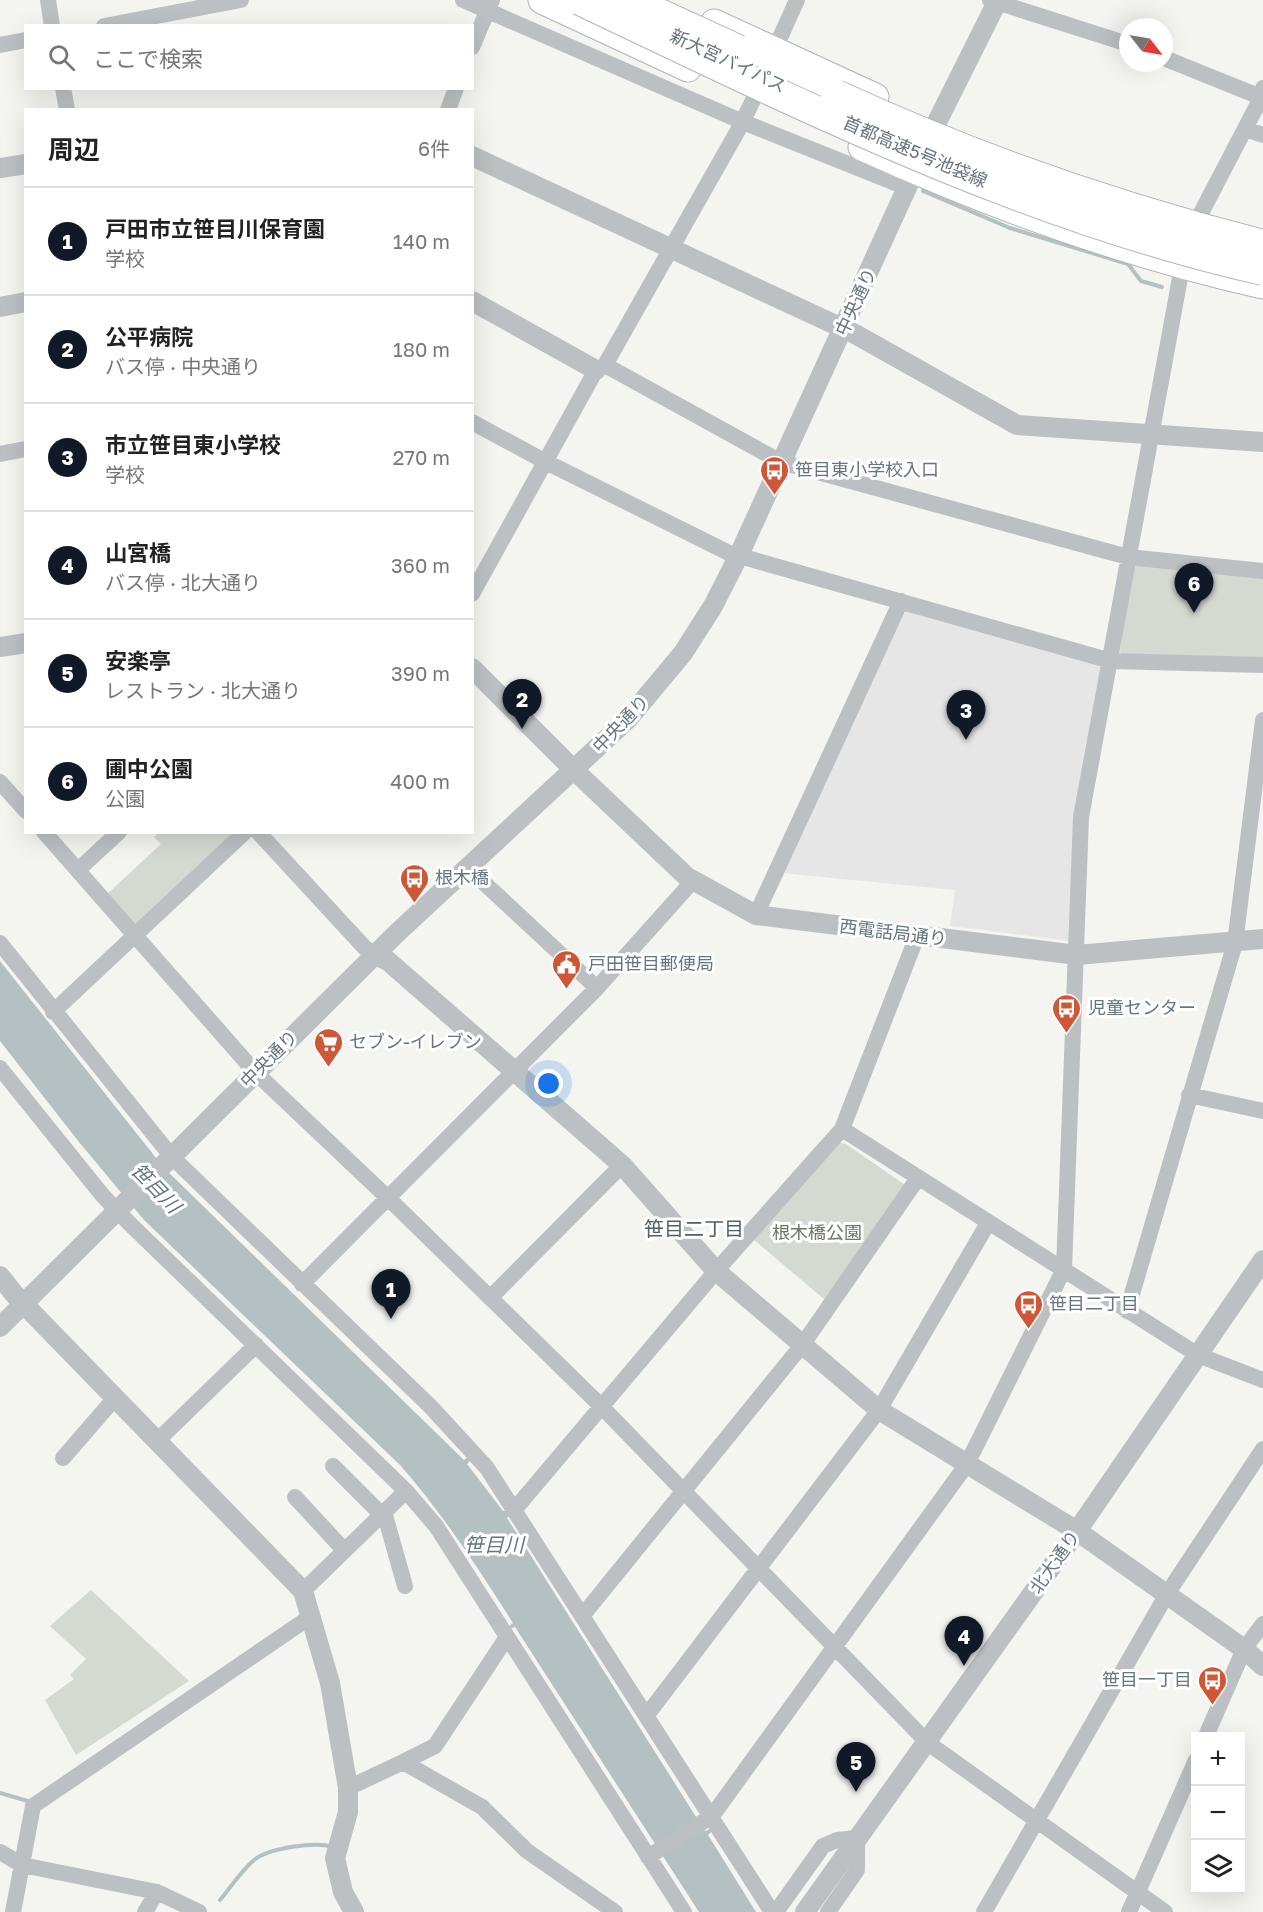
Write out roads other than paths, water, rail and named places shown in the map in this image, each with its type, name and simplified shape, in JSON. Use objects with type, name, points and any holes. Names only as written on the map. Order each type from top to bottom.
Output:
[{"type":"highway","points":[[542,0],[748,110],[911,180],[1020,213],[1106,244],[1189,268],[1262,258]]},
{"type":"highway","name":"首都高速5号池袋線","points":[[580,0],[960,173],[1106,228],[1262,258]]},
{"type":"highway","name":"新大宮バイパス","points":[[592,0],[865,120],[614,0]]},
{"type":"highway","name":"首都高速5号池袋線","points":[[629,0],[867,110],[991,159],[1262,258]]},
{"type":"highway","points":[[664,0],[936,124],[1206,229],[1262,258]]},
{"type":"highway","points":[[970,163],[1045,188],[1206,229],[1224,231],[1227,248],[1219,263],[1189,268]]},
{"type":"street","points":[[48,0],[52,24]]},
{"type":"street","points":[[115,24],[241,0]]},
{"type":"street","points":[[463,0],[489,5],[748,110],[672,248],[546,462],[474,590]]},
{"type":"street","points":[[774,51],[797,0]]},
{"type":"street","points":[[995,1],[1119,41]]},
{"type":"street","name":"中央通り","points":[[170,1159],[255,1072],[467,867],[628,719],[666,676],[713,606],[739,555],[936,124],[995,1]]},
{"type":"street","points":[[474,42],[489,5]]},
{"type":"street","points":[[0,45],[24,40]]},
{"type":"street","points":[[1173,61],[1262,95],[1245,129],[1206,229]]},
{"type":"street","points":[[63,90],[67,108]]},
{"type":"street","points":[[449,108],[455,90]]},
{"type":"street","points":[[1245,129],[1263,135]]},
{"type":"street","points":[[474,157],[844,329],[1017,425],[1263,442]]},
{"type":"street","points":[[0,168],[24,164]]},
{"type":"street","points":[[650,1856],[710,1818],[836,1649],[967,1464],[1064,1269],[1081,817],[1151,435],[1189,268]]},
{"type":"street","points":[[0,307],[24,302]]},
{"type":"street","points":[[474,302],[781,462],[1128,556],[1263,571]]},
{"type":"street","points":[[474,423],[546,462],[739,555],[1111,661],[1263,665]]},
{"type":"street","points":[[0,454],[24,449]]},
{"type":"street","points":[[756,915],[901,601]]},
{"type":"street","points":[[0,647],[24,643]]},
{"type":"street","name":"西電話局通り","points":[[474,670],[574,770],[693,882],[756,915],[1077,955],[1263,939]]},
{"type":"street","points":[[1127,1311],[1235,943],[1263,720]]},
{"type":"street","points":[[0,783],[22,799]]},
{"type":"street","points":[[46,834],[255,1072],[602,1407],[928,1743],[1165,1912]]},
{"type":"street","points":[[78,870],[117,834]]},
{"type":"street","points":[[53,1012],[243,834]]},
{"type":"street","points":[[260,834],[365,948],[388,961],[622,1165],[716,1271],[879,1410],[1077,1531],[1244,1649],[1263,1666]]},
{"type":"street","points":[[467,867],[597,988]]},
{"type":"street","points":[[302,1284],[597,988],[693,882]]},
{"type":"street","points":[[515,1509],[716,1271],[842,1129],[917,936]]},
{"type":"street","points":[[0,943],[170,1159],[431,1407],[487,1468],[647,1715],[710,1818],[774,1912],[823,1846],[837,1840],[857,1838],[857,1870],[828,1912]]},
{"type":"street","points":[[1,1073],[118,1209],[406,1491],[436,1526],[684,1912]]},
{"type":"street","points":[[1189,1095],[1263,1112]]},
{"type":"street","points":[[842,1129],[1198,1355],[1263,1380]]},
{"type":"street","points":[[0,1327],[170,1159]]},
{"type":"street","points":[[490,1298],[622,1165]]},
{"type":"street","points":[[583,1615],[803,1344],[918,1178]]},
{"type":"street","points":[[647,1715],[879,1410],[988,1223]]},
{"type":"street","name":"北大通り","points":[[805,1912],[928,1743],[1077,1531],[1263,1260]]},
{"type":"street","points":[[0,1276],[23,1304],[303,1591],[330,1683],[348,1788],[348,1812],[335,1858],[343,1892],[354,1912]]},
{"type":"street","points":[[157,1441],[256,1345]]},
{"type":"street","points":[[63,1458],[115,1398]]},
{"type":"street","points":[[984,1912],[1167,1594],[1263,1449]]},
{"type":"street","points":[[333,1466],[386,1519],[405,1586]]},
{"type":"street","points":[[303,1591],[406,1491]]},
{"type":"street","points":[[295,1497],[344,1550]]},
{"type":"street","points":[[13,1912],[33,1806],[310,1617]]},
{"type":"street","points":[[1208,1732],[1244,1649],[1263,1624]]},
{"type":"street","points":[[348,1788],[435,1746],[507,1637]]},
{"type":"street","points":[[403,1762],[482,1807],[527,1851],[615,1912]]},
{"type":"street","points":[[1129,1912],[1191,1772]]},
{"type":"street","points":[[0,1852],[22,1865],[157,1892],[199,1912]]},
{"type":"street","points":[[145,1912],[157,1892]]},
{"type":"water","name":"笹目川","points":[[0,961],[164,1168],[464,1460],[468,1457],[471,1460],[467,1464],[503,1511],[508,1511],[511,1515],[507,1518],[705,1831],[710,1829],[711,1832],[708,1835],[756,1912],[699,1912],[515,1627],[510,1629],[508,1627],[513,1623],[487,1582],[416,1484],[400,1465],[144,1220],[79,1142],[0,1041]]},
{"type":"waterway","points":[[923,191],[1010,228],[1128,264],[1141,281],[1162,287]]},
{"type":"waterway","points":[[0,1793],[31,1802]]},
{"type":"waterway","points":[[220,1900],[245,1869],[261,1856],[281,1849],[304,1845],[333,1847]]},
{"type":"place","name":"笹目東小学校入口","points":[[774,496]]},
{"type":"place","name":"圃中公園","points":[[1194,613]]},
{"type":"place","name":"公平病院","points":[[522,729]]},
{"type":"place","name":"市立笹目東小学校","points":[[966,740]]},
{"type":"place","name":"根木橋","points":[[414,904]]},
{"type":"place","name":"戸田笹目郵便局","points":[[567,990]]},
{"type":"place","name":"児童センター","points":[[1067,1034]]},
{"type":"place","name":"セブン-イレブン","points":[[328,1068]]},
{"type":"place","name":"戸田市立笹目川保育園","points":[[391,1319]]},
{"type":"place","name":"笹目二丁目","points":[[1028,1330]]},
{"type":"place","name":"山宮橋","points":[[964,1666]]},
{"type":"place","name":"笹目一丁目","points":[[1213,1706]]},
{"type":"place","name":"安楽亭","points":[[856,1792]]},
{"type":"district","name":"笹目二丁目","points":[[694,1229]]},
{"type":"park label","name":"根木橋公園","points":[[817,1233]]}]
